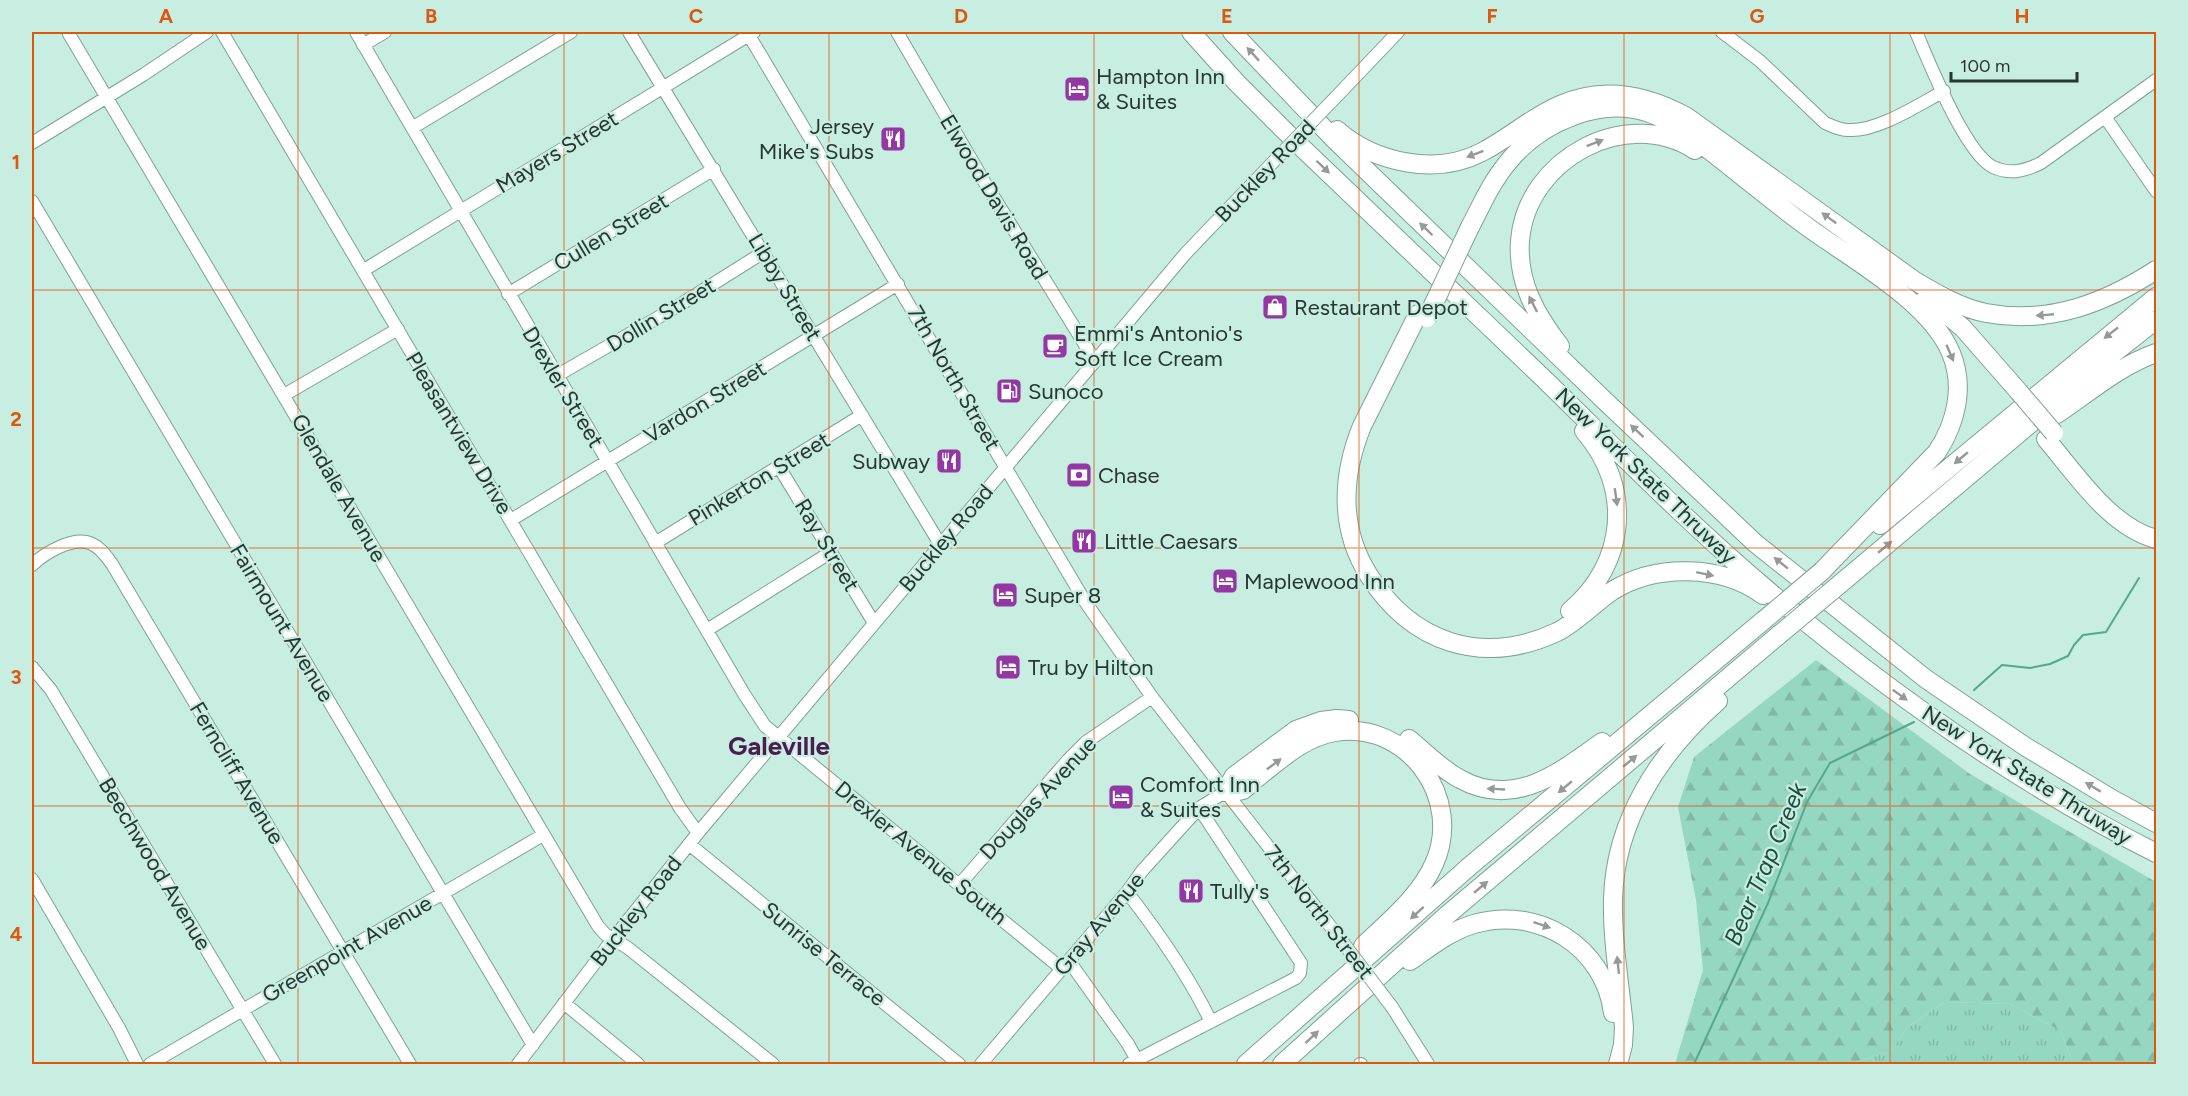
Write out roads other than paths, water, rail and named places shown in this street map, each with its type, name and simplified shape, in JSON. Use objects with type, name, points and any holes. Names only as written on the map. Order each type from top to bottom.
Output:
[{"type":"highway","name":"New York State Thruway","points":[[1191,32],[1236,82],[1689,520],[1764,587],[1868,672],[1951,732],[2007,767],[2157,853]]},
{"type":"highway","name":"New York State Thruway","points":[[1232,32],[1334,139],[1755,543],[1926,679],[2026,747],[2112,799],[2157,823]]},
{"type":"highway","points":[[1274,77],[1345,137],[1374,154],[1406,163],[1430,164],[1455,161],[1479,153],[1560,105],[1603,94],[1622,94],[1646,99],[1687,117],[1915,281],[1941,296],[1986,313],[2046,316],[2076,310],[2107,298],[2157,270]]},
{"type":"highway","points":[[1542,378],[1596,445],[1608,467],[1615,487],[1618,505],[1617,527],[1606,566],[1595,586],[1579,603],[1562,618],[1539,629],[1518,636],[1494,639],[1448,632],[1428,623],[1412,612],[1399,600],[1373,566],[1358,524],[1356,501],[1361,464],[1422,316],[1466,225],[1498,174],[1526,144],[1562,120],[1608,108],[1651,113],[1684,131],[1811,230],[1924,307],[1952,330],[2016,396]]},
{"type":"highway","points":[[1466,225],[1476,191],[1495,162],[1544,114]]},
{"type":"highway","points":[[1605,401],[1547,329],[1530,299],[1524,281],[1520,262],[1520,240],[1525,217],[1535,193],[1549,173],[1583,148],[1599,141],[1621,135],[1648,134],[1665,136],[1687,145],[1763,191]]},
{"type":"highway","points":[[1876,252],[1904,281],[1943,309],[1963,328],[2114,517],[2128,528],[2157,539]]},
{"type":"highway","points":[[1822,571],[1937,452],[1950,429],[1957,398],[1957,375],[1954,362],[1939,330],[1909,301],[1865,268]]},
{"type":"highway","points":[[1244,1065],[1471,865],[1822,571],[1911,501],[2103,339],[2157,297]]},
{"type":"highway","points":[[1422,316],[1362,426],[1346,481],[1347,515],[1354,548],[1376,588],[1404,618],[1423,631],[1462,645],[1496,648],[1517,646],[1539,640],[1560,630],[1612,591],[1630,582],[1653,574],[1684,570],[1731,579],[1757,591],[1823,642],[1868,672]]},
{"type":"highway","points":[[1282,1065],[1446,916],[2114,353],[2157,320]]},
{"type":"highway","points":[[1974,471],[2118,371],[2136,360],[2157,353]]},
{"type":"highway","points":[[2050,436],[2116,506],[2142,525],[2157,530]]},
{"type":"highway","points":[[1618,1065],[1623,1045],[1624,1027],[1613,899],[1615,872],[1624,834],[1650,778],[1673,747],[1710,707],[1740,681],[1780,634]]},
{"type":"highway","points":[[1225,792],[1234,776],[1296,730],[1321,721],[1337,719],[1377,724],[1400,734],[1445,770],[1475,786],[1508,790],[1529,787],[1555,776],[1711,656],[1739,641]]},
{"type":"highway","points":[[1225,792],[1243,790],[1298,746],[1316,737],[1349,730],[1372,734],[1390,741],[1412,755],[1434,785],[1441,815],[1442,835],[1439,850],[1425,880],[1412,897],[1244,1065]]},
{"type":"highway","points":[[1342,1009],[1450,934],[1473,924],[1497,919],[1534,922],[1568,937],[1591,960],[1602,976],[1612,1001],[1615,1028],[1608,1065]]},
{"type":"street","points":[[32,143],[207,32]]},
{"type":"street","name":"Pleasantview Drive","points":[[222,32],[680,808],[698,833]]},
{"type":"street","name":"Drexler Street","points":[[356,32],[759,718],[778,738]]},
{"type":"street","points":[[363,45],[385,32]]},
{"type":"street","points":[[412,128],[571,32]]},
{"type":"street","name":"Libby Street","points":[[629,32],[940,544]]},
{"type":"street","name":"Mayers Street","points":[[364,270],[750,32]]},
{"type":"street","name":"7th North Street","points":[[750,32],[1086,603],[1152,697],[1392,1007],[1428,1065]]},
{"type":"street","name":"Elwood Davis Road","points":[[897,32],[1095,361]]},
{"type":"street","name":"Buckley Road","points":[[518,1065],[613,939],[698,833],[1186,253],[1398,32]]},
{"type":"street","points":[[1722,32],[1760,61],[1825,123],[1838,129],[1858,130],[1882,122],[1944,91]]},
{"type":"street","points":[[1916,32],[1964,134],[1978,155],[1990,166],[2013,172],[2026,170],[2041,163],[2157,80]]},
{"type":"street","name":"Glendale Avenue","points":[[69,34],[598,926],[605,934],[628,948],[773,1065]]},
{"type":"street","points":[[2105,117],[2157,191]]},
{"type":"street","name":"Cullen Street","points":[[508,294],[714,169]]},
{"type":"street","name":"Fairmount Avenue","points":[[32,201],[533,1045]]},
{"type":"street","name":"Dollin Street","points":[[556,376],[678,306],[764,252]]},
{"type":"street","name":"Vardon Street","points":[[511,520],[898,284]]},
{"type":"street","points":[[284,395],[398,329]]},
{"type":"street","name":"Pinkerton Street","points":[[655,543],[862,415]]},
{"type":"street","name":"Ray Street","points":[[778,467],[874,624]]},
{"type":"street","name":"Ferncliff Avenue","points":[[32,565],[58,548],[76,542],[89,542],[101,550],[112,564],[410,1065]]},
{"type":"street","points":[[707,630],[831,552]]},
{"type":"street","name":"Beechwood Avenue","points":[[32,667],[51,690],[275,1065]]},
{"type":"street","name":"Douglas Avenue","points":[[959,885],[1080,748],[1152,697]]},
{"type":"street","name":"Drexler Avenue South","points":[[778,738],[959,885],[1066,965],[1128,1044],[1133,1062]]},
{"type":"street","name":"Gray Avenue","points":[[981,1065],[1127,892],[1142,871],[1199,808],[1225,792]]},
{"type":"street","points":[[1133,1062],[1296,978],[1302,967],[1199,808]]},
{"type":"street","name":"Greenpoint Avenue","points":[[150,1065],[242,1009],[543,835]]},
{"type":"street","name":"Sunrise Terrace","points":[[689,844],[959,1065]]},
{"type":"street","points":[[32,879],[119,1028],[137,1065]]},
{"type":"street","points":[[1127,892],[1146,916],[1201,1002],[1211,1022]]},
{"type":"street","points":[[564,1004],[638,1065]]},
{"type":"waterway","name":"Bear Trap Creek","points":[[1974,690],[2002,665],[2030,668],[2050,664],[2068,656],[2083,635],[2106,632],[2139,578]]},
{"type":"waterway","name":"Bear Trap Creek","points":[[1694,1064],[1768,903],[1807,802],[1830,763],[1914,722]]},
{"type":"place","name":"Hampton Inn & Suites","points":[[1077,89]]},
{"type":"place","name":"Jersey Mike's Subs","points":[[893,139]]},
{"type":"place","name":"Restaurant Depot","points":[[1275,307]]},
{"type":"place","name":"Emmi's Antonio's Soft Ice Cream","points":[[1055,346]]},
{"type":"place","name":"Sunoco","points":[[1009,391]]},
{"type":"place","name":"Subway","points":[[949,461]]},
{"type":"place","name":"Chase","points":[[1079,475]]},
{"type":"place","name":"Little Caesars","points":[[1084,541]]},
{"type":"place","name":"Maplewood Inn","points":[[1225,581]]},
{"type":"place","name":"Super 8","points":[[1005,595]]},
{"type":"place","name":"Tru by Hilton","points":[[1008,667]]},
{"type":"place","name":"Comfort Inn & Suites","points":[[1121,797]]},
{"type":"place","name":"Tully's","points":[[1191,891]]},
{"type":"district","name":"Galeville","points":[[779,746]]}]
